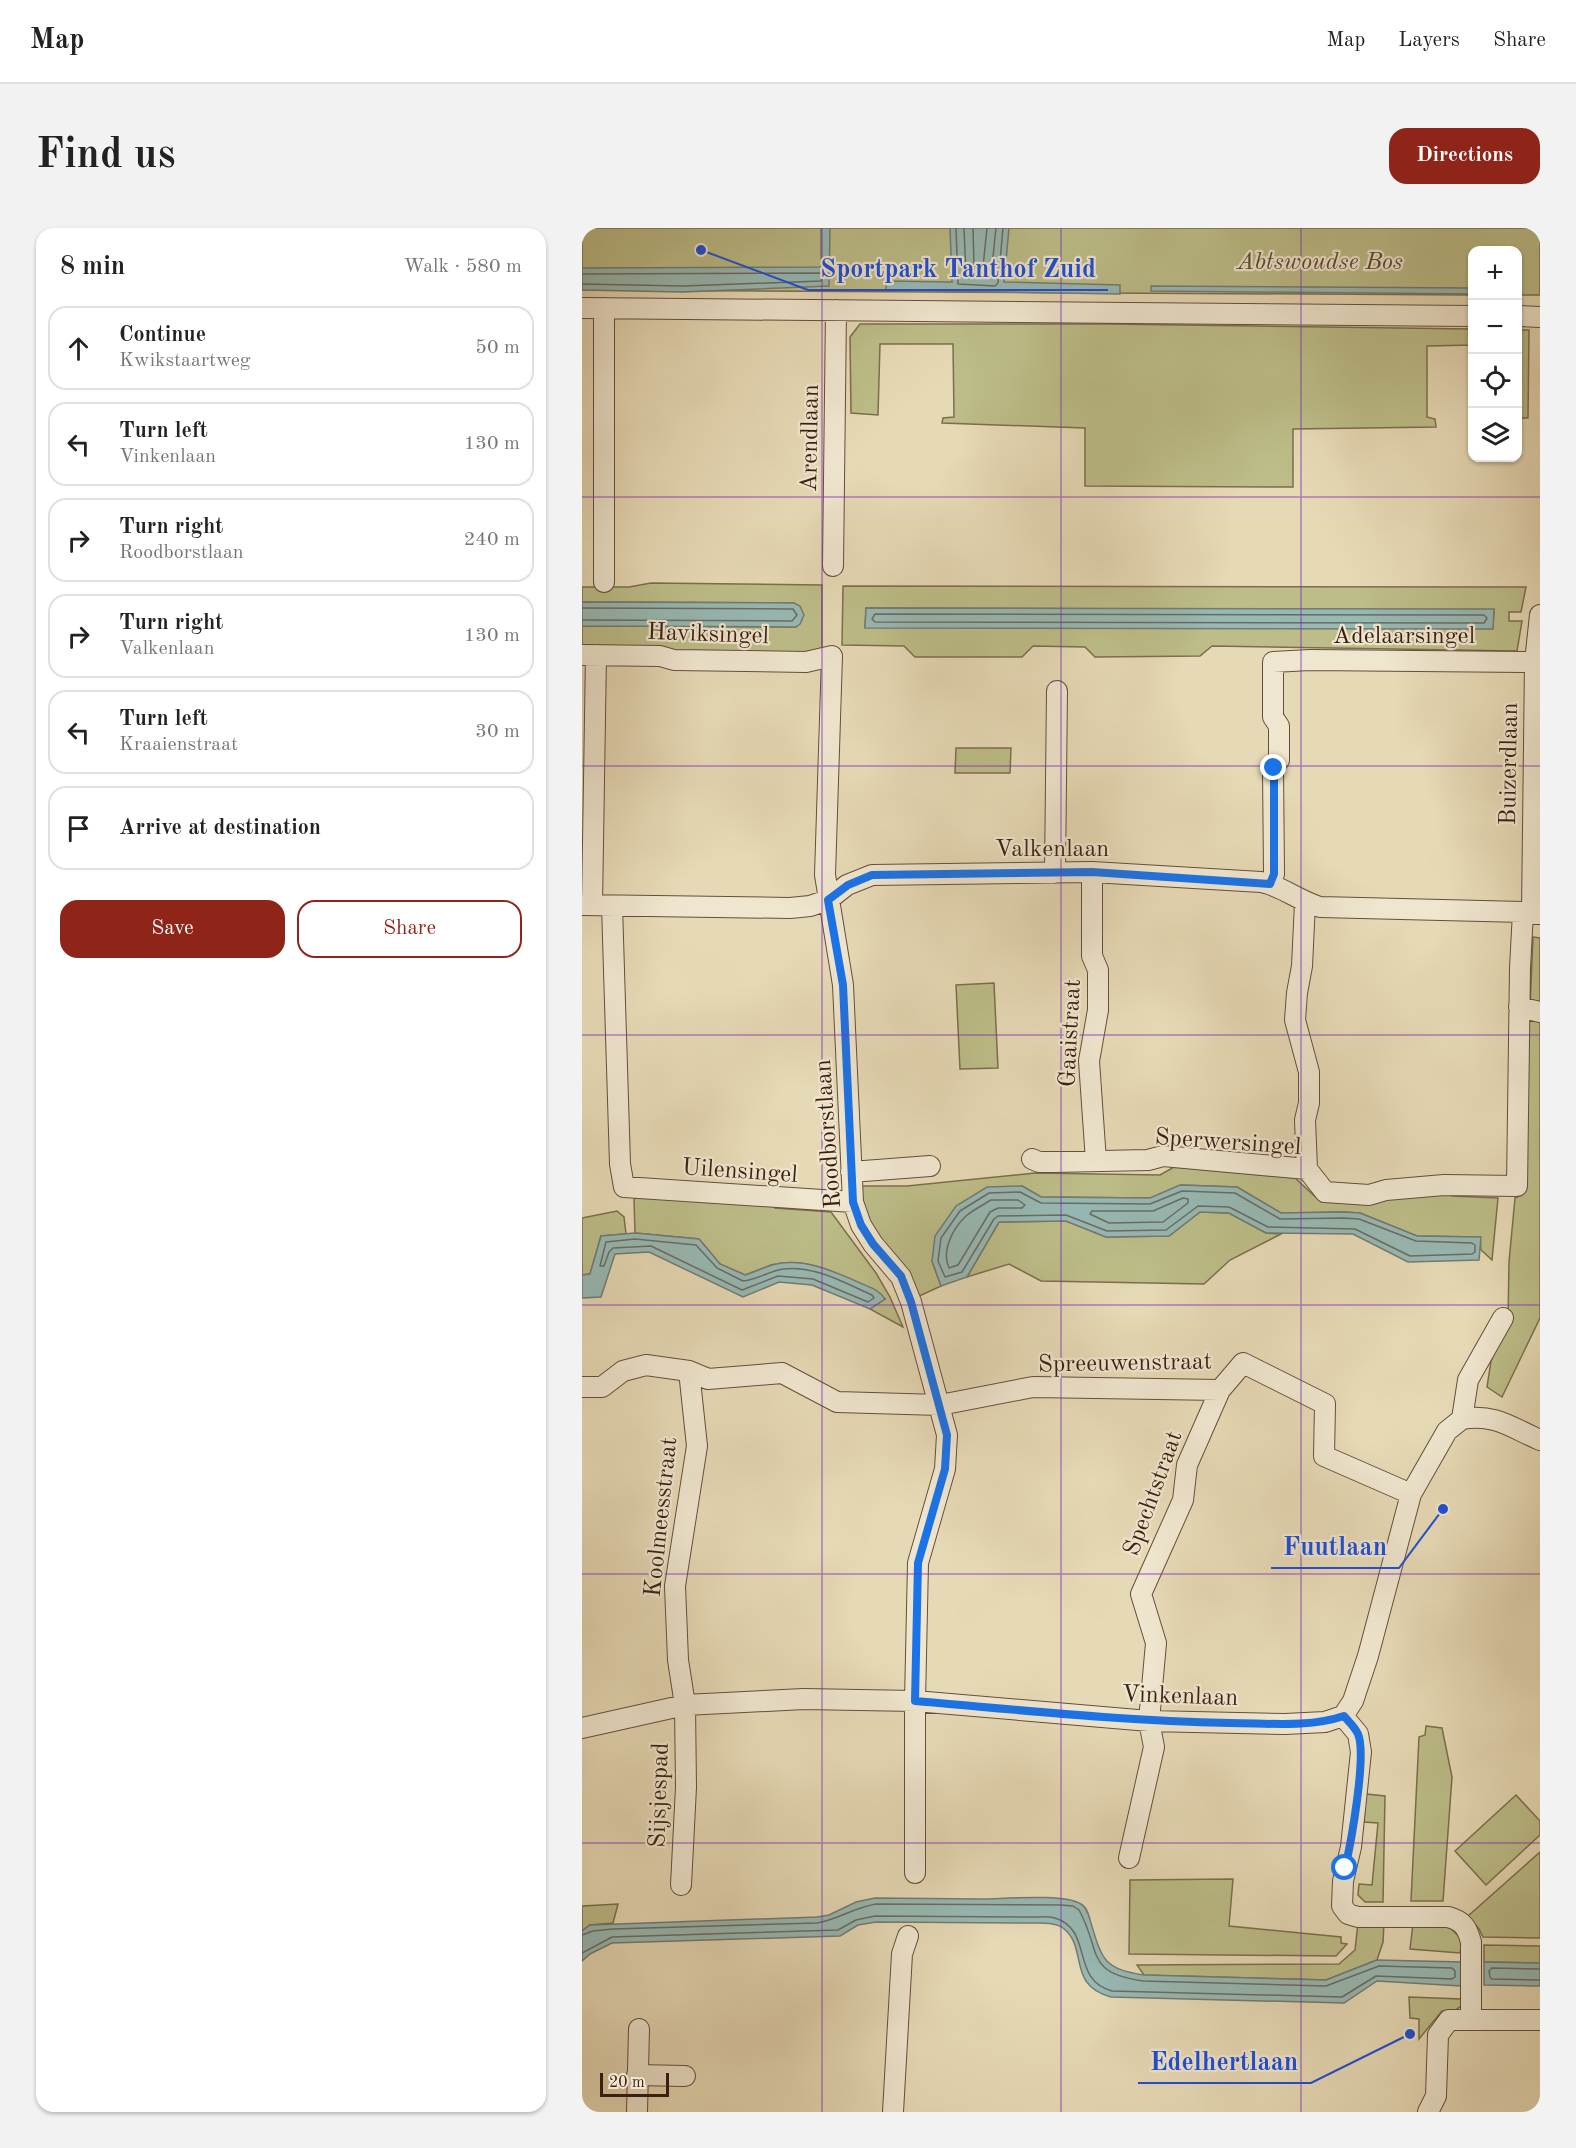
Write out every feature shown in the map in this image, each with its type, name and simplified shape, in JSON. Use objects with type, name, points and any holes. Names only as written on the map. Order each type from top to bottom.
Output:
[{"type":"street","points":[[582,308],[1468,316]]},
{"type":"street","points":[[604,308],[604,582]]},
{"type":"street","name":"Arendlaan","points":[[832,566],[836,310]]},
{"type":"street","points":[[1522,316],[1540,317]]},
{"type":"street","name":"Buizerdlaan","points":[[1517,1186],[1519,1007],[1532,913],[1537,724],[1535,662],[1540,615]]},
{"type":"street","points":[[589,655],[595,905]]},
{"type":"street","name":"Haviksingel","points":[[589,655],[660,656],[674,660],[806,662],[832,657],[825,875],[828,900]]},
{"type":"street","name":"Adelaarsingel","points":[[1270,884],[1274,874],[1274,768],[1279,760],[1279,726],[1273,717],[1273,662],[1310,660],[1535,662]]},
{"type":"street","points":[[1055,873],[1057,692]]},
{"type":"street","name":"Valkenlaan","points":[[595,905],[790,908],[810,906],[828,900],[848,885],[872,875],[1092,872],[1270,884],[1305,903],[1320,907],[1532,913]]},
{"type":"street","name":"Gaaistraat","points":[[1092,872],[1092,956],[1098,970],[1098,1010],[1089,1061],[1096,1161]]},
{"type":"street","name":"Roodborstlaan","points":[[828,900],[843,985],[853,1202],[861,1225],[873,1244],[901,1276],[911,1302],[947,1435],[945,1469],[918,1563],[915,1873]]},
{"type":"street","points":[[1305,903],[1302,966],[1295,1020],[1309,1072],[1309,1102],[1305,1120],[1307,1169]]},
{"type":"street","name":"Uilensingel","points":[[595,905],[624,1187],[853,1202]]},
{"type":"street","points":[[1519,1007],[1540,1012]]},
{"type":"street","name":"Sperwersingel","points":[[1032,1159],[1039,1162],[1149,1160],[1163,1156],[1307,1169],[1325,1192],[1369,1195],[1444,1185],[1517,1186]]},
{"type":"street","points":[[851,1172],[930,1166]]},
{"type":"street","points":[[1462,1419],[1468,1380],[1503,1318]]},
{"type":"street","name":"Spreeuwenstraat","points":[[582,1387],[602,1387],[623,1371],[646,1365],[689,1371],[708,1379],[782,1373],[837,1402],[940,1405],[1034,1387],[1220,1390],[1243,1363],[1325,1404],[1324,1456],[1411,1494]]},
{"type":"street","name":"Koolmeesstraat","points":[[685,1705],[678,1660],[675,1586],[697,1446],[689,1371]]},
{"type":"street","name":"Spechtstraat","points":[[1129,1858],[1154,1747],[1149,1721],[1156,1643],[1141,1594],[1183,1500],[1187,1465],[1220,1390]]},
{"type":"street","points":[[1471,2011],[1472,1942],[1461,1920],[1448,1917],[1358,1917],[1348,1914],[1342,1906],[1343,1881],[1351,1847],[1361,1752],[1358,1734],[1344,1716],[1353,1701],[1368,1656],[1411,1494],[1447,1431],[1462,1419],[1486,1417],[1505,1422],[1540,1440]]},
{"type":"street","name":"Vinkenlaan","points":[[582,1728],[685,1705],[804,1699],[915,1701],[1149,1721],[1285,1724],[1325,1722],[1344,1716]]},
{"type":"street","name":"Sijsjespad","points":[[681,1885],[686,1787],[685,1705]]},
{"type":"street","points":[[893,2112],[902,1954],[908,1936]]},
{"type":"street","points":[[1428,2112],[1436,2096],[1438,2035],[1449,2020],[1471,2011],[1540,2020]]},
{"type":"street","points":[[638,2112],[639,2029]]},
{"type":"street","points":[[637,2075],[685,2076]]},
{"type":"green space","name":"Abtswoudse Bos","points":[[582,228],[1540,228],[1540,295],[1522,295],[1522,246],[1468,246],[1468,295],[582,290]]},
{"type":"green space","points":[[860,324],[1108,324],[1468,329],[1468,345],[1427,346],[1427,417],[1435,419],[1436,427],[1293,429],[1293,487],[1085,486],[1085,428],[942,423],[943,418],[954,417],[953,344],[880,344],[878,415],[851,413],[850,337]]},
{"type":"green space","points":[[1522,330],[1529,330],[1528,418],[1522,418]]},
{"type":"green space","points":[[651,583],[822,585],[822,651],[805,656],[673,654],[664,647],[582,645],[582,626],[796,627],[794,603],[582,602],[582,587],[629,587]]},
{"type":"green space","points":[[843,586],[1526,587],[1521,612],[1509,612],[1509,621],[1522,621],[1517,651],[1212,646],[1200,656],[1095,657],[1085,647],[1033,646],[1022,657],[915,657],[904,646],[842,645]],"holes":[[[866,608],[1494,610],[1493,628],[865,627]]]},
{"type":"green space","points":[[956,748],[1011,748],[1010,773],[955,773]]},
{"type":"green space","points":[[1533,937],[1540,938],[1540,1318],[1502,1397],[1487,1387],[1491,1361],[1508,1323],[1509,1262],[1515,1198],[1522,1195]]},
{"type":"green space","points":[[994,983],[998,1068],[960,1069],[956,985]]},
{"type":"green space","points":[[1174,1167],[1295,1178],[1321,1202],[1374,1204],[1383,1196],[1444,1190],[1452,1196],[1498,1198],[1492,1260],[1481,1250],[1480,1237],[1417,1236],[1360,1213],[1281,1213],[1237,1187],[1181,1185],[1151,1198],[1041,1197],[1022,1186],[932,1261],[941,1286],[917,1297],[863,1217],[862,1186],[907,1186],[1035,1173],[1160,1175]]},
{"type":"green space","points":[[642,1194],[831,1212],[876,1273],[903,1327],[870,1309],[885,1299],[845,1277],[817,1266],[802,1263],[771,1265],[745,1275],[720,1264],[699,1239],[635,1233],[634,1199]]},
{"type":"green space","points":[[617,1211],[624,1217],[626,1234],[601,1236],[590,1274],[582,1275],[582,1218]]},
{"type":"green space","points":[[1200,1212],[1229,1213],[1266,1233],[1281,1234],[1230,1260],[1204,1284],[1041,1281],[1009,1264],[967,1277],[999,1222],[1066,1221],[1106,1237],[1169,1236]]},
{"type":"green space","points":[[1426,1726],[1442,1728],[1452,1777],[1443,1901],[1411,1901],[1419,1737],[1425,1735]]},
{"type":"green space","points":[[1366,1794],[1385,1796],[1383,1902],[1365,1902],[1358,1895],[1359,1884],[1372,1885],[1378,1823],[1364,1822]]},
{"type":"green space","points":[[1516,1795],[1540,1821],[1540,1835],[1486,1885],[1455,1851]]},
{"type":"green space","points":[[1540,1852],[1540,1938],[1483,1937],[1468,1916]]},
{"type":"green space","points":[[1233,1879],[1229,1926],[1341,1937],[1341,1943],[1347,1944],[1336,1956],[1129,1954],[1130,1880]]},
{"type":"green space","points":[[618,1904],[613,1923],[590,1925],[582,1931],[582,1906]]},
{"type":"green space","points":[[1358,1923],[1384,1923],[1383,1942],[1377,1960],[1326,1980],[1144,1975],[1137,1965],[1339,1964],[1355,1950]]},
{"type":"green space","points":[[1413,1924],[1448,1925],[1462,1940],[1460,1953],[1410,1949]]},
{"type":"green space","points":[[1484,1945],[1540,1946],[1540,1963],[1484,1962]]},
{"type":"green space","points":[[1409,1997],[1461,1999],[1461,2006],[1454,2011],[1442,2011],[1419,2039],[1419,2019],[1410,2018]]},
{"type":"water","points":[[821,228],[830,228],[829,286],[682,292],[582,290],[582,268],[821,267]]},
{"type":"water","points":[[950,228],[1009,228],[1004,282],[1120,285],[1120,294],[886,290],[886,281],[952,282]]},
{"type":"water","points":[[1151,286],[1468,288],[1468,294],[1151,291]]},
{"type":"water","points":[[582,602],[794,603],[800,606],[804,615],[796,627],[582,626]]},
{"type":"water","points":[[866,608],[1494,609],[1493,629],[865,628]]},
{"type":"water","points":[[1180,1185],[1237,1187],[1281,1213],[1360,1213],[1417,1236],[1481,1237],[1479,1260],[1408,1262],[1353,1234],[1266,1233],[1229,1213],[1200,1212],[1169,1236],[1106,1237],[1066,1221],[999,1222],[967,1277],[941,1286],[932,1261],[935,1236],[956,1206],[987,1187],[1022,1186],[1041,1197],[1150,1198]]},
{"type":"water","points":[[635,1233],[699,1239],[720,1264],[745,1275],[783,1263],[816,1266],[873,1289],[885,1299],[870,1309],[812,1285],[779,1282],[743,1297],[649,1252],[615,1254],[601,1297],[582,1298],[582,1275],[590,1274],[601,1236]]},
{"type":"water","points":[[1032,1897],[1073,1901],[1083,1905],[1086,1909],[1098,1946],[1107,1961],[1120,1970],[1144,1975],[1326,1980],[1377,1960],[1462,1962],[1461,1986],[1377,1981],[1344,2003],[1111,1997],[1088,1984],[1071,1936],[1059,1926],[1044,1923],[876,1922],[858,1925],[840,1936],[612,1943],[590,1954],[582,1961],[582,1931],[590,1925],[817,1917],[829,1915],[856,1902],[875,1898]]},
{"type":"water","points":[[1484,1962],[1540,1963],[1540,1986],[1484,1985]]},
{"type":"place","name":"Sportpark Tanthof Zuid","points":[[701,250]]},
{"type":"place","name":"Fuutlaan","points":[[1443,1509]]},
{"type":"place","name":"Edelhertlaan","points":[[1410,2034]]},
{"type":"route","points":[[1274,768],[1274,874],[1270,884],[1092,872],[872,875],[848,885],[828,900],[843,985],[853,1202],[861,1225],[873,1244],[901,1276],[911,1302],[947,1435],[945,1469],[918,1563],[915,1701],[1149,1721],[1285,1724],[1325,1722],[1344,1716],[1358,1734],[1361,1752],[1351,1847],[1345,1868]]}]
